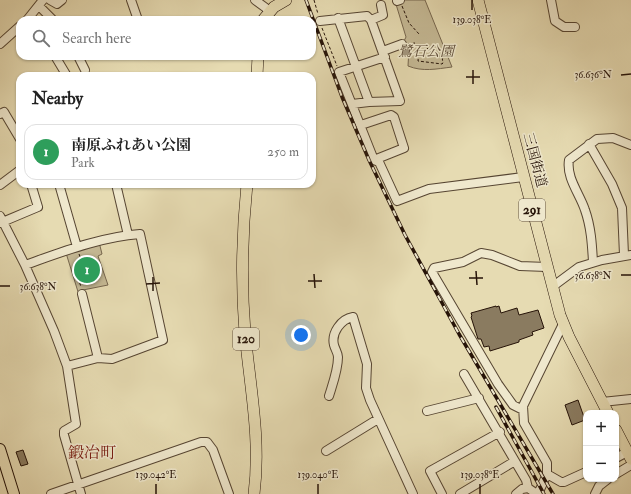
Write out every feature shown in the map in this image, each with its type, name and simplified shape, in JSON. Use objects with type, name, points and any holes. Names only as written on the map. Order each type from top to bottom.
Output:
[{"type":"highway","points":[[266,16],[270,10],[286,0]]},
{"type":"highway","name":"三国街道","points":[[478,0],[523,177],[563,324],[606,410]]},
{"type":"highway","points":[[257,72],[258,60]]},
{"type":"highway","name":"120","points":[[247,188],[242,238],[245,332],[257,449],[257,469],[254,494]]},
{"type":"highway","points":[[619,436],[629,456]]},
{"type":"main road","points":[[0,449],[4,473],[14,494]]},
{"type":"street","points":[[50,0],[57,4],[62,0]]},
{"type":"street","points":[[131,0],[137,16]]},
{"type":"street","points":[[255,0],[270,10]]},
{"type":"street","points":[[551,0],[555,21],[564,27],[575,27]]},
{"type":"street","points":[[31,16],[41,3],[51,16]]},
{"type":"street","points":[[371,20],[383,15],[381,5]]},
{"type":"street","points":[[320,21],[367,16],[371,20],[400,101],[352,104]]},
{"type":"street","points":[[338,18],[357,66],[369,102]]},
{"type":"street","points":[[0,44],[16,30]]},
{"type":"street","points":[[402,44],[357,66],[339,72],[374,160],[379,162],[397,201],[429,188],[523,177]]},
{"type":"street","points":[[57,60],[65,72]]},
{"type":"street","points":[[80,60],[86,70]]},
{"type":"street","points":[[0,114],[4,112],[16,132]]},
{"type":"street","points":[[361,125],[391,115],[394,117],[404,148],[374,160]]},
{"type":"street","points":[[593,262],[590,226],[568,167],[569,160],[572,156],[597,139],[613,138],[631,145]]},
{"type":"street","points":[[552,287],[579,267],[593,262],[628,255],[622,208],[612,184],[589,144]]},
{"type":"street","points":[[0,185],[16,173]]},
{"type":"street","points":[[32,188],[38,207],[1,220],[25,265],[52,326],[67,366],[76,424],[64,431],[64,435],[81,494]]},
{"type":"street","points":[[60,188],[77,247]]},
{"type":"street","points":[[117,188],[128,235]]},
{"type":"street","points":[[25,265],[77,247],[128,235],[140,234],[163,340],[112,359],[98,358],[67,366]]},
{"type":"street","points":[[523,410],[513,405],[498,384],[432,272],[434,268],[467,261],[481,253],[492,255],[520,266],[547,267]]},
{"type":"street","points":[[82,294],[98,358]]},
{"type":"street","points":[[329,396],[337,370],[338,356],[334,343],[338,326],[346,318],[352,317],[367,364],[366,388],[370,400],[413,494]]},
{"type":"street","points":[[464,374],[500,432],[526,480],[528,488],[537,494],[546,474],[547,463],[524,423],[523,406],[563,324]]},
{"type":"street","points":[[427,411],[479,398]]},
{"type":"street","points":[[602,402],[631,399]]},
{"type":"street","points":[[326,451],[378,419]]},
{"type":"street","points":[[442,494],[430,471],[500,432]]},
{"type":"street","points":[[51,494],[201,442],[207,442],[213,450],[229,494]]},
{"type":"street","points":[[619,458],[629,456]]},
{"type":"street","points":[[460,494],[515,461]]},
{"type":"street","points":[[619,472],[631,465]]},
{"type":"street","points":[[546,474],[561,482],[564,482],[583,473]]},
{"type":"street","points":[[594,494],[599,486],[604,482]]},
{"type":"street","points":[[516,494],[522,489],[528,488]]},
{"type":"path","points":[[314,0],[320,21],[339,72]]},
{"type":"path","points":[[399,0],[409,23],[419,34]]},
{"type":"path","points":[[419,49],[418,61],[443,63],[442,57],[433,54],[426,48]]},
{"type":"path","points":[[77,247],[81,259],[77,274],[82,294]]},
{"type":"green space","name":"鷺石公園","points":[[425,0],[452,67],[424,69],[408,66],[409,48],[404,41],[406,37],[395,1]]},
{"type":"green space","points":[[99,242],[102,254],[98,256],[108,285],[83,290],[79,295],[66,253]]},
{"type":"building","points":[[499,306],[501,313],[517,308],[519,315],[538,310],[544,328],[532,332],[533,335],[519,340],[519,342],[490,351],[489,346],[484,347],[481,339],[478,339],[471,313]]},
{"type":"building","points":[[578,400],[583,414],[583,421],[572,425],[565,405]]},
{"type":"building","points":[[23,450],[28,464],[21,466],[16,452]]},
{"type":"railway","points":[[306,0],[312,16]]},
{"type":"railway","points":[[316,27],[342,97],[369,160],[405,235],[459,334],[553,494]]},
{"type":"railway","points":[[496,407],[544,494]]},
{"type":"place","name":"南原ふれあい公園","points":[[87,270]]},
{"type":"district","name":"鍛冶町","points":[[92,453]]}]
